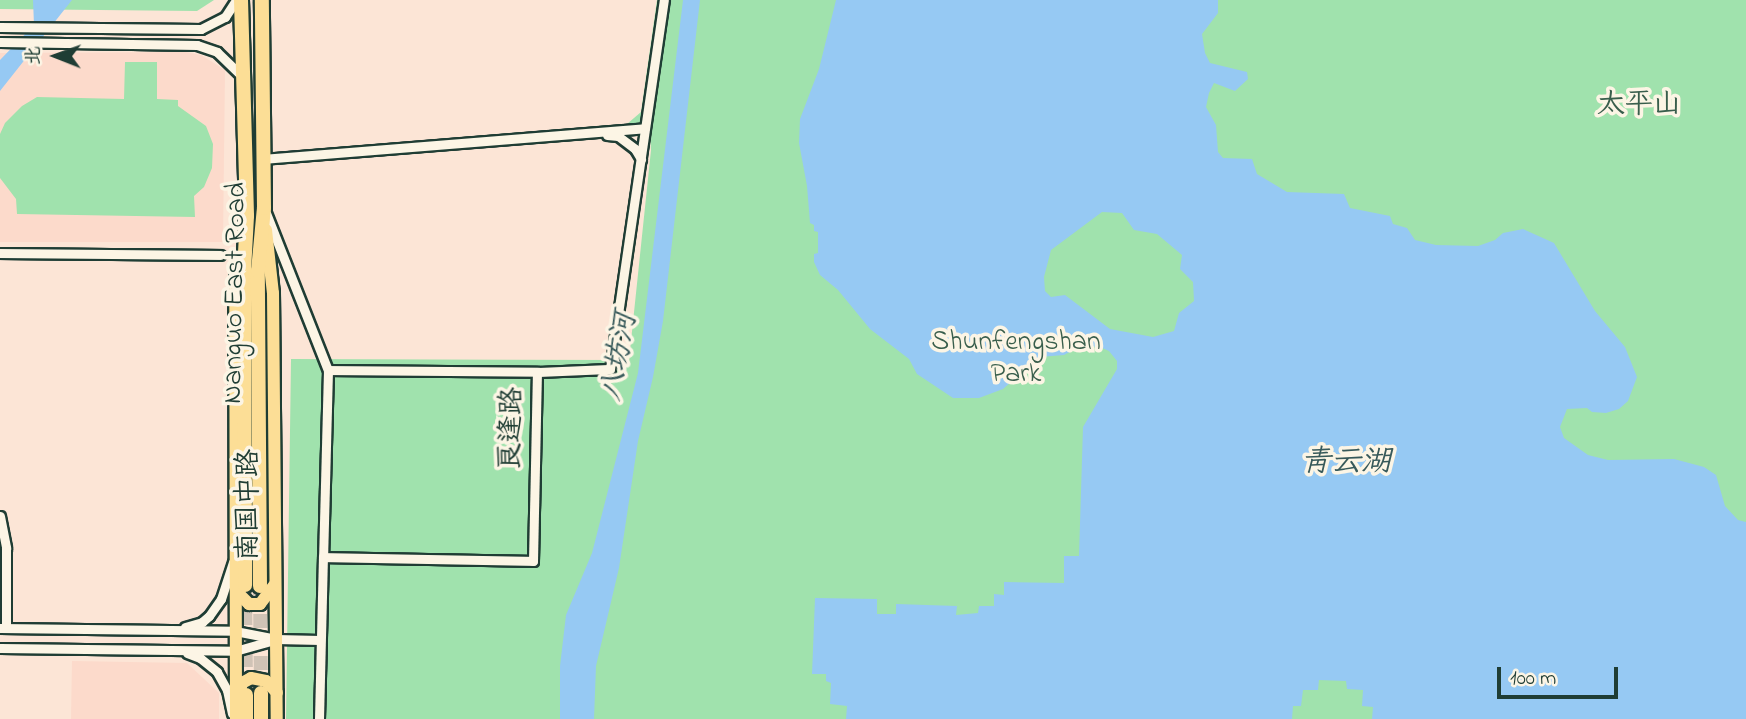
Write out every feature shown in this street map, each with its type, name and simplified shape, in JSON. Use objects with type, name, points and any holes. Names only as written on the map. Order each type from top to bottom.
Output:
[{"type":"highway","name":"Nanguo East Road","points":[[242,0],[241,75],[247,216],[244,271],[247,582]]},
{"type":"highway","name":"Nanguo East Road","points":[[247,582],[258,271],[264,208],[262,0]]},
{"type":"highway","points":[[261,693],[261,719]]},
{"type":"highway","points":[[237,716],[246,695]]},
{"type":"main road","name":"南国中路","points":[[264,208],[273,293],[277,719]]},
{"type":"main road","name":"南国中路","points":[[237,716],[235,631],[247,582],[235,556],[235,284],[247,216]]},
{"type":"main road","points":[[247,582],[238,593],[249,604],[260,604],[275,584]]},
{"type":"main road","points":[[237,716],[242,683],[251,678],[266,681],[277,693]]},
{"type":"street","points":[[0,27],[201,29],[225,17],[236,0]]},
{"type":"street","name":"良逢路","points":[[323,557],[533,561],[537,372],[610,369],[664,0]]},
{"type":"street","points":[[1,42],[197,45],[217,52],[241,75]]},
{"type":"street","points":[[262,159],[645,128]]},
{"type":"street","points":[[595,133],[618,136],[635,149],[641,159]]},
{"type":"street","points":[[264,208],[328,370],[319,719]]},
{"type":"street","points":[[0,253],[220,255]]},
{"type":"street","points":[[328,370],[537,372]]},
{"type":"street","points":[[0,516],[6,548],[3,628],[235,631],[276,639],[320,640]]},
{"type":"street","points":[[166,630],[191,625],[209,616],[221,599],[235,556]]},
{"type":"street","points":[[0,648],[234,651],[276,639]]},
{"type":"street","points":[[164,650],[200,658],[217,672],[237,716]]},
{"type":"shaded area","points":[[186,52],[201,55],[225,70],[223,242],[0,242],[0,53]]},
{"type":"shaded area","points":[[72,661],[187,663],[219,693],[219,719],[71,719]]},
{"type":"green space","points":[[0,0],[214,0],[197,11],[0,9]]},
{"type":"green space","name":"Shunfengshan Park","points":[[657,0],[1746,0],[1746,719],[286,719],[291,359],[629,360],[651,150],[650,134],[627,124],[641,112]]},
{"type":"green space","points":[[125,62],[157,62],[157,99],[178,100],[178,106],[206,126],[213,144],[212,168],[204,187],[194,196],[195,217],[17,214],[16,199],[0,178],[0,134],[5,123],[22,106],[37,97],[124,99]]},
{"type":"water","points":[[33,0],[72,0],[0,91],[0,60],[34,25]]},
{"type":"water","points":[[683,0],[700,0],[663,321],[638,441],[619,568],[596,666],[594,719],[560,719],[560,666],[566,615],[592,553],[638,373]]},
{"type":"water","name":"青云湖","points":[[836,0],[1218,0],[1218,13],[1202,34],[1205,53],[1210,63],[1247,72],[1248,79],[1235,91],[1214,83],[1209,93],[1206,107],[1216,125],[1218,152],[1223,158],[1252,159],[1257,174],[1287,192],[1344,194],[1350,208],[1390,216],[1393,224],[1407,228],[1415,240],[1436,245],[1478,246],[1495,240],[1503,233],[1523,229],[1554,243],[1595,311],[1625,347],[1637,377],[1628,401],[1619,409],[1606,413],[1592,412],[1587,408],[1567,409],[1560,427],[1564,438],[1588,455],[1608,460],[1674,459],[1704,467],[1716,475],[1725,506],[1738,520],[1746,522],[1746,719],[1372,719],[1373,707],[1362,706],[1363,690],[1347,689],[1346,681],[1319,680],[1318,690],[1303,690],[1301,706],[1293,706],[1292,719],[846,719],[847,706],[830,704],[831,683],[826,681],[826,674],[812,674],[815,598],[877,599],[877,614],[896,614],[896,604],[957,606],[956,615],[978,613],[979,606],[994,606],[994,594],[1004,595],[1004,582],[1064,583],[1064,556],[1079,556],[1083,427],[1117,369],[1117,361],[1109,351],[1100,347],[1081,346],[1064,355],[1040,357],[1003,389],[979,398],[953,398],[917,374],[909,359],[870,329],[838,290],[820,275],[814,262],[814,254],[818,253],[818,232],[814,231],[814,225],[810,223],[799,143],[800,119],[819,69]],"holes":[[[1102,212],[1122,213],[1134,230],[1157,234],[1182,255],[1180,269],[1193,282],[1194,301],[1179,313],[1174,331],[1153,337],[1110,329],[1065,295],[1051,297],[1045,291],[1044,277],[1051,250]]]},
{"type":"tunnel","points":[[245,590],[246,692]]},
{"type":"tunnel","points":[[260,593],[261,692]]},
{"type":"park label","name":"太平山","points":[[1639,106]]},
{"type":"water label","name":"八坊河","points":[[620,357]]}]
